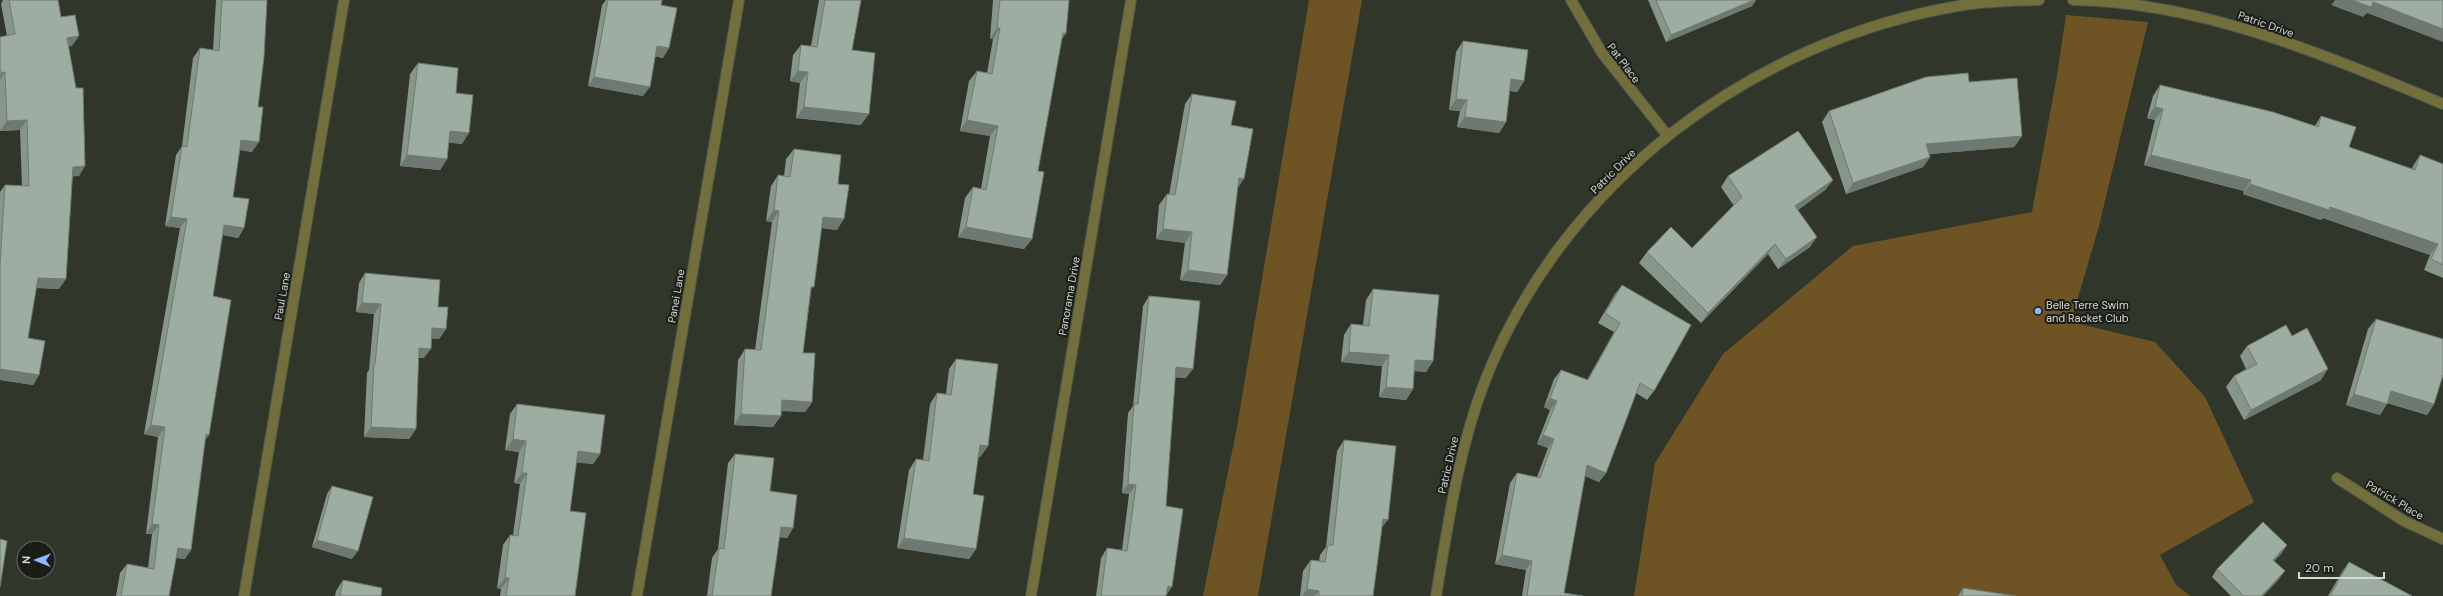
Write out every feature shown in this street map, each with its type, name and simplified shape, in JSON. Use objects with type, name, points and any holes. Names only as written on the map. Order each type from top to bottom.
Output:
[{"type":"street","name":"Paul Lane","points":[[244,596],[344,0]]},
{"type":"street","name":"Panei Lane","points":[[637,596],[739,0]]},
{"type":"street","name":"Panorama Drive","points":[[1031,596],[1131,0]]},
{"type":"street","name":"Pat Place","points":[[1571,0],[1602,53],[1667,135]]},
{"type":"street","name":"Patric Drive","points":[[1436,596],[1458,473],[1466,438],[1484,385],[1506,334],[1536,282],[1570,235],[1613,186],[1667,135],[1731,91],[1788,61],[1840,39],[1939,10],[1992,2],[2039,0]]},
{"type":"street","name":"Patric Drive","points":[[2073,0],[2098,0],[2180,12],[2232,25],[2372,76],[2443,104]]},
{"type":"street","name":"Patrick Place","points":[[2337,478],[2404,521],[2443,539]]},
{"type":"shaded area","points":[[1309,0],[1362,0],[1258,596],[1203,596],[1237,427]]},
{"type":"shaded area","points":[[2066,15],[2148,22],[2099,226],[2071,322],[2155,342],[2205,397],[2254,502],[2160,555],[2176,585],[2190,596],[1634,596],[1655,463],[1723,354],[1853,246],[2032,212],[2057,75]]},
{"type":"building","points":[[9,0],[58,0],[61,17],[75,15],[79,36],[67,38],[76,88],[83,88],[85,166],[73,167],[66,279],[38,278],[28,338],[45,341],[39,375],[0,369],[0,265],[5,185],[29,186],[27,120],[7,121],[5,72],[1,73],[0,68],[0,37],[15,34]]},
{"type":"building","points":[[222,0],[267,0],[264,57],[258,107],[263,107],[259,142],[241,140],[233,197],[249,199],[244,228],[224,225],[213,296],[231,300],[209,435],[206,434],[191,550],[178,548],[169,596],[121,596],[127,564],[154,569],[159,525],[152,524],[165,427],[151,425],[187,219],[171,217],[182,146],[187,147],[200,48],[219,51]]},
{"type":"building","points":[[608,0],[662,0],[661,5],[677,8],[669,48],[657,46],[650,87],[594,77]]},
{"type":"building","points":[[825,0],[861,0],[852,50],[875,53],[869,114],[804,107],[808,72],[798,71],[801,45],[817,47]]},
{"type":"building","points":[[1000,0],[1069,0],[1066,33],[1063,33],[1038,171],[1044,172],[1032,239],[966,227],[973,187],[986,190],[998,126],[967,120],[977,71],[992,74],[1000,28],[997,28]]},
{"type":"building","points":[[1656,0],[1754,0],[1671,35]]},
{"type":"building","points":[[2352,0],[2443,0],[2443,29],[2373,2],[2371,7]]},
{"type":"building","points":[[1463,41],[1528,50],[1524,81],[1511,79],[1506,122],[1465,117],[1467,100],[1456,99]]},
{"type":"building","points":[[418,63],[458,68],[456,93],[473,95],[469,133],[450,131],[447,159],[407,155]]},
{"type":"building","points":[[1968,73],[1969,82],[2017,78],[2022,136],[1926,144],[1930,157],[1853,183],[1829,111],[1926,77]]},
{"type":"building","points":[[2160,85],[2273,112],[2318,127],[2321,116],[2356,127],[2349,147],[2415,170],[2420,155],[2443,164],[2443,265],[2431,259],[2438,244],[2330,207],[2329,210],[2250,184],[2251,180],[2151,155],[2163,109],[2155,107]]},
{"type":"building","points":[[1192,94],[1236,101],[1231,125],[1253,129],[1244,179],[1239,178],[1227,275],[1188,270],[1192,232],[1163,229],[1167,194],[1175,195]]},
{"type":"building","points":[[1798,131],[1833,180],[1795,206],[1817,237],[1786,259],[1775,244],[1708,313],[1647,252],[1671,227],[1692,248],[1742,197],[1728,176]]},
{"type":"building","points":[[794,149],[841,155],[838,184],[849,185],[844,219],[823,217],[814,287],[811,287],[803,353],[815,353],[812,402],[782,400],[781,416],[741,414],[745,349],[761,350],[779,211],[774,210],[778,175],[790,177]]},
{"type":"building","points":[[365,273],[440,280],[438,307],[448,307],[446,329],[432,328],[431,349],[419,348],[416,429],[371,427],[374,364],[381,304],[362,303]]},
{"type":"building","points":[[1622,285],[1691,325],[1654,391],[1640,383],[1606,473],[1587,465],[1564,593],[1583,596],[1527,596],[1532,561],[1502,555],[1517,473],[1540,478],[1554,439],[1543,435],[1557,401],[1550,398],[1561,370],[1588,380],[1620,323],[1605,313]]},
{"type":"building","points":[[1373,289],[1439,295],[1433,361],[1415,360],[1413,389],[1386,387],[1389,355],[1349,352],[1351,324],[1369,326]]},
{"type":"building","points":[[1149,296],[1200,301],[1193,369],[1176,367],[1166,506],[1183,509],[1172,587],[1168,586],[1166,596],[1101,596],[1107,548],[1127,551],[1136,485],[1128,484],[1134,404],[1138,404]]},
{"type":"building","points":[[2376,319],[2443,339],[2443,375],[2434,404],[2391,391],[2387,404],[2354,394]]},
{"type":"building","points":[[2286,325],[2292,336],[2307,328],[2328,369],[2251,410],[2234,376],[2257,364],[2247,346]]},
{"type":"building","points":[[956,359],[998,364],[988,446],[980,445],[973,494],[984,496],[976,549],[904,538],[916,459],[929,461],[937,393],[951,395]]},
{"type":"building","points":[[517,404],[605,415],[600,454],[578,451],[570,511],[586,513],[575,596],[506,596],[509,578],[505,578],[510,535],[518,536],[527,473],[522,473],[526,441],[513,439]]},
{"type":"building","points":[[1344,440],[1396,446],[1388,520],[1383,519],[1373,596],[1319,596],[1319,591],[1307,589],[1311,560],[1325,562],[1328,545],[1333,545]]},
{"type":"building","points":[[735,454],[774,458],[770,491],[797,495],[793,528],[781,527],[771,596],[712,596],[719,548],[724,549]]},
{"type":"building","points":[[332,486],[373,497],[358,551],[317,540]]},
{"type":"building","points":[[2263,522],[2287,545],[2273,560],[2285,571],[2261,596],[2244,596],[2217,569]]},
{"type":"building","points":[[0,539],[7,541],[0,587]]},
{"type":"building","points":[[2349,562],[2412,596],[2330,596]]},
{"type":"building","points":[[343,580],[382,588],[381,596],[340,596]]},
{"type":"building","points":[[1963,588],[2016,596],[1962,596]]},
{"type":"place","name":"Belle Terre Swim and Racket Club","points":[[2038,311]]}]
